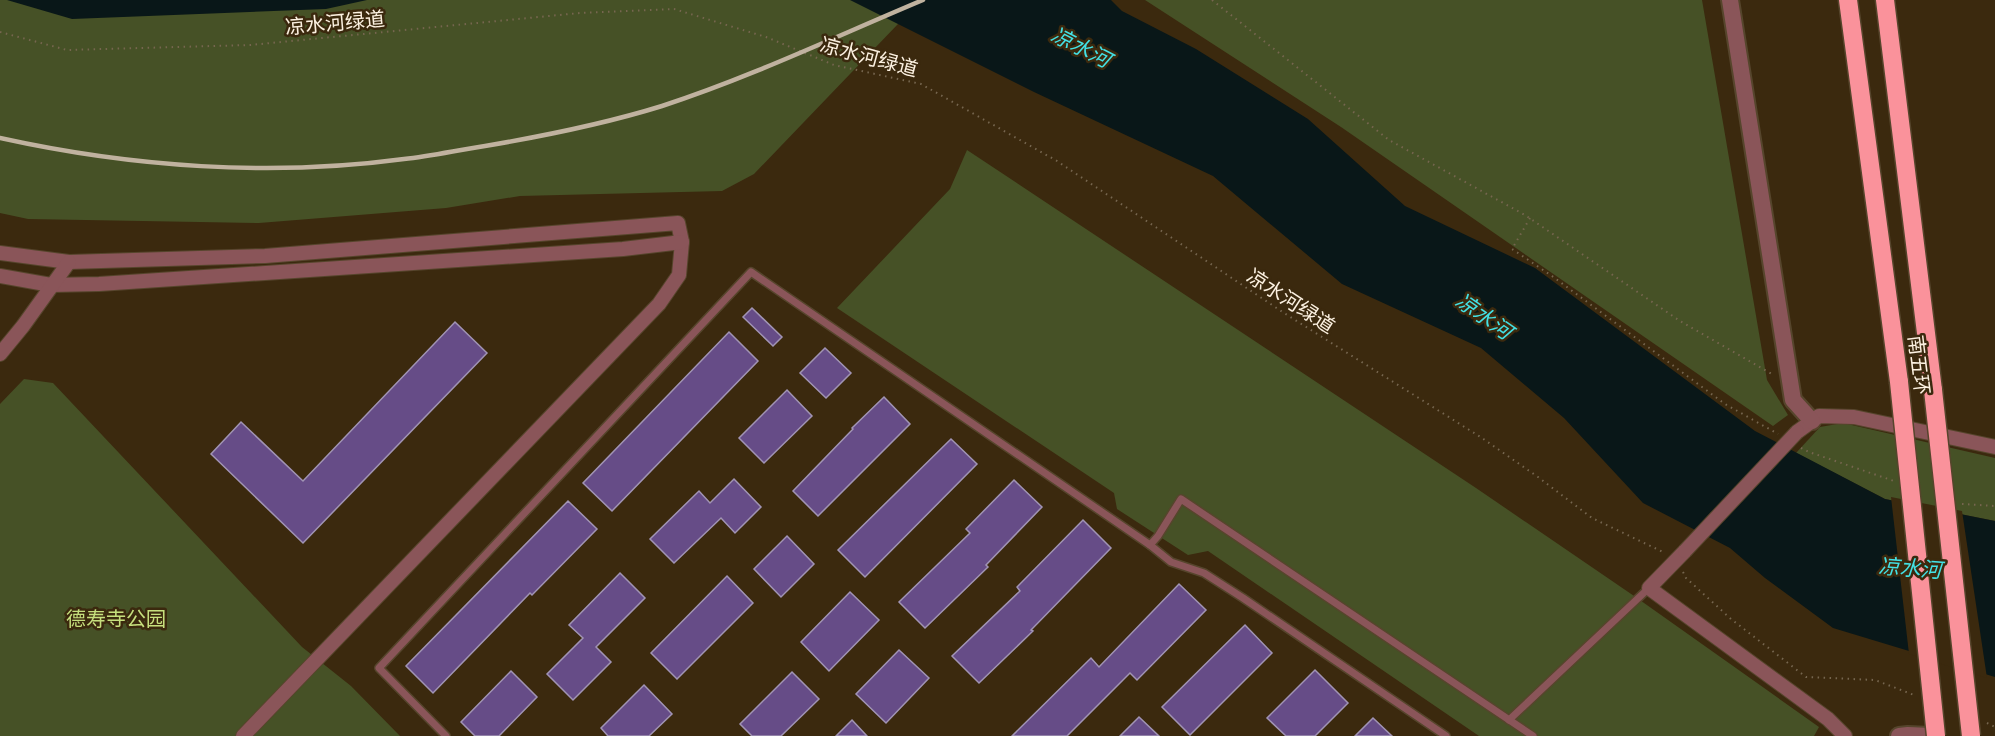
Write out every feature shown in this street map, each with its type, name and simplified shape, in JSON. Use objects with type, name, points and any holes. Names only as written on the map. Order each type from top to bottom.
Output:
[{"type":"highway","points":[[1841,0],[1855,60]]},
{"type":"highway","name":"南五环","points":[[1848,0],[1899,382],[1936,736]]},
{"type":"highway","name":"南五环","points":[[1885,0],[1933,390],[1971,736]]},
{"type":"street","points":[[1730,0],[1792,400],[1812,421]]},
{"type":"street","points":[[0,253],[69,262],[265,256],[678,223],[682,242],[679,275],[658,304],[243,736]]},
{"type":"street","points":[[0,276],[51,285],[99,284],[612,249],[682,242]]},
{"type":"street","points":[[0,351],[23,326],[69,262]]},
{"type":"street","points":[[1845,736],[1828,719],[1649,588],[1797,432],[1820,416],[1854,417],[1995,447]]},
{"type":"street","points":[[1899,736],[1930,736]]},
{"type":"lane","points":[[446,736],[379,668],[751,272],[1150,545],[1171,562],[1204,573],[1446,736]]},
{"type":"lane","points":[[1150,545],[1181,499],[1533,736]]},
{"type":"lane","points":[[1509,720],[1649,588]]},
{"type":"path","points":[[1212,0],[1389,140],[1530,218],[1680,321],[1790,384]]},
{"type":"path","name":"凉水河绿道","points":[[0,32],[67,50],[250,45],[580,13],[674,9],[766,37],[834,65],[921,84],[1057,161],[1284,314],[1482,438],[1593,518],[1681,555]]},
{"type":"path","points":[[1530,218],[1512,249],[1725,404],[1781,436]]},
{"type":"path","points":[[1800,447],[1809,453],[1899,483]]},
{"type":"path","points":[[1955,501],[1966,505],[1995,506]]},
{"type":"path","points":[[1681,555],[1686,578],[1731,619],[1806,677],[1875,680],[1918,697]]},
{"type":"path","points":[[1984,722],[1995,727]]},
{"type":"green space","points":[[0,0],[921,0],[754,174],[722,191],[520,196],[446,208],[259,223],[28,219],[0,213]]},
{"type":"green space","points":[[1145,0],[1702,0],[1767,380],[1788,415],[1773,426],[1341,127]]},
{"type":"green space","points":[[967,150],[1476,488],[1637,598],[1819,727],[1814,736],[1479,736],[1208,551],[1188,555],[1117,509],[1114,493],[837,308],[950,189]]},
{"type":"green space","name":"德寿寺公园","points":[[24,379],[53,383],[302,647],[351,686],[400,736],[0,736],[0,404]]},
{"type":"green space","points":[[1843,423],[1995,458],[1995,521],[1885,499],[1796,453],[1820,427]]},
{"type":"water","points":[[7,0],[367,0],[326,9],[72,19]]},
{"type":"water","name":"凉水河","points":[[850,0],[1111,0],[1122,11],[1196,49],[1308,119],[1405,206],[1535,268],[1755,431],[1885,499],[1995,521],[1995,677],[1833,628],[1765,578],[1730,548],[1643,503],[1564,418],[1481,348],[1342,284],[1213,176],[1034,92]]},
{"type":"pier","points":[[1891,497],[1962,511],[1987,678],[1909,654]]},
{"type":"building","points":[[752,308],[782,337],[773,346],[743,317]]},
{"type":"building","points":[[455,322],[487,353],[303,543],[211,454],[241,422],[303,481]]},
{"type":"building","points":[[729,332],[758,361],[612,511],[583,483]]},
{"type":"building","points":[[825,348],[851,373],[826,398],[800,373]]},
{"type":"building","points":[[787,390],[812,416],[764,463],[739,438]]},
{"type":"building","points":[[884,397],[910,424],[818,516],[793,491]]},
{"type":"building","points":[[951,439],[977,464],[865,577],[838,550]]},
{"type":"building","points":[[734,479],[761,507],[735,533],[721,518],[674,563],[650,539],[699,491],[710,503]]},
{"type":"building","points":[[1014,480],[1042,507],[986,565],[988,567],[925,628],[899,602],[970,533],[966,529]]},
{"type":"building","points":[[568,501],[597,529],[532,595],[530,593],[433,693],[406,666]]},
{"type":"building","points":[[1083,520],[1111,548],[1031,630],[1033,631],[979,683],[952,656],[1020,591],[1017,587]]},
{"type":"building","points":[[787,536],[814,564],[781,597],[754,569]]},
{"type":"building","points":[[620,573],[645,598],[596,647],[611,662],[573,700],[547,674],[583,638],[569,625]]},
{"type":"building","points":[[727,576],[753,603],[677,679],[651,653]]},
{"type":"building","points":[[1179,584],[1206,610],[1137,680],[1130,673],[1067,736],[1012,736],[1091,658],[1099,667]]},
{"type":"building","points":[[850,592],[879,620],[829,671],[801,642]]},
{"type":"building","points":[[1245,625],[1272,653],[1190,735],[1162,707]]},
{"type":"building","points":[[899,650],[929,678],[886,723],[856,694]]},
{"type":"building","points":[[1315,670],[1348,703],[1315,736],[1286,736],[1267,718]]},
{"type":"building","points":[[511,671],[537,697],[499,736],[475,736],[461,722]]},
{"type":"building","points":[[792,672],[819,699],[781,736],[752,736],[740,724]]},
{"type":"building","points":[[644,685],[672,714],[649,736],[608,736],[601,728]]},
{"type":"building","points":[[1139,717],[1159,736],[1120,736]]},
{"type":"building","points":[[1373,718],[1392,736],[1355,736]]},
{"type":"building","points":[[852,720],[867,736],[836,736]]},
{"type":"railway","points":[[0,138],[100,156],[201,166],[303,167],[424,156],[574,129],[662,106],[761,69],[923,0]]}]
